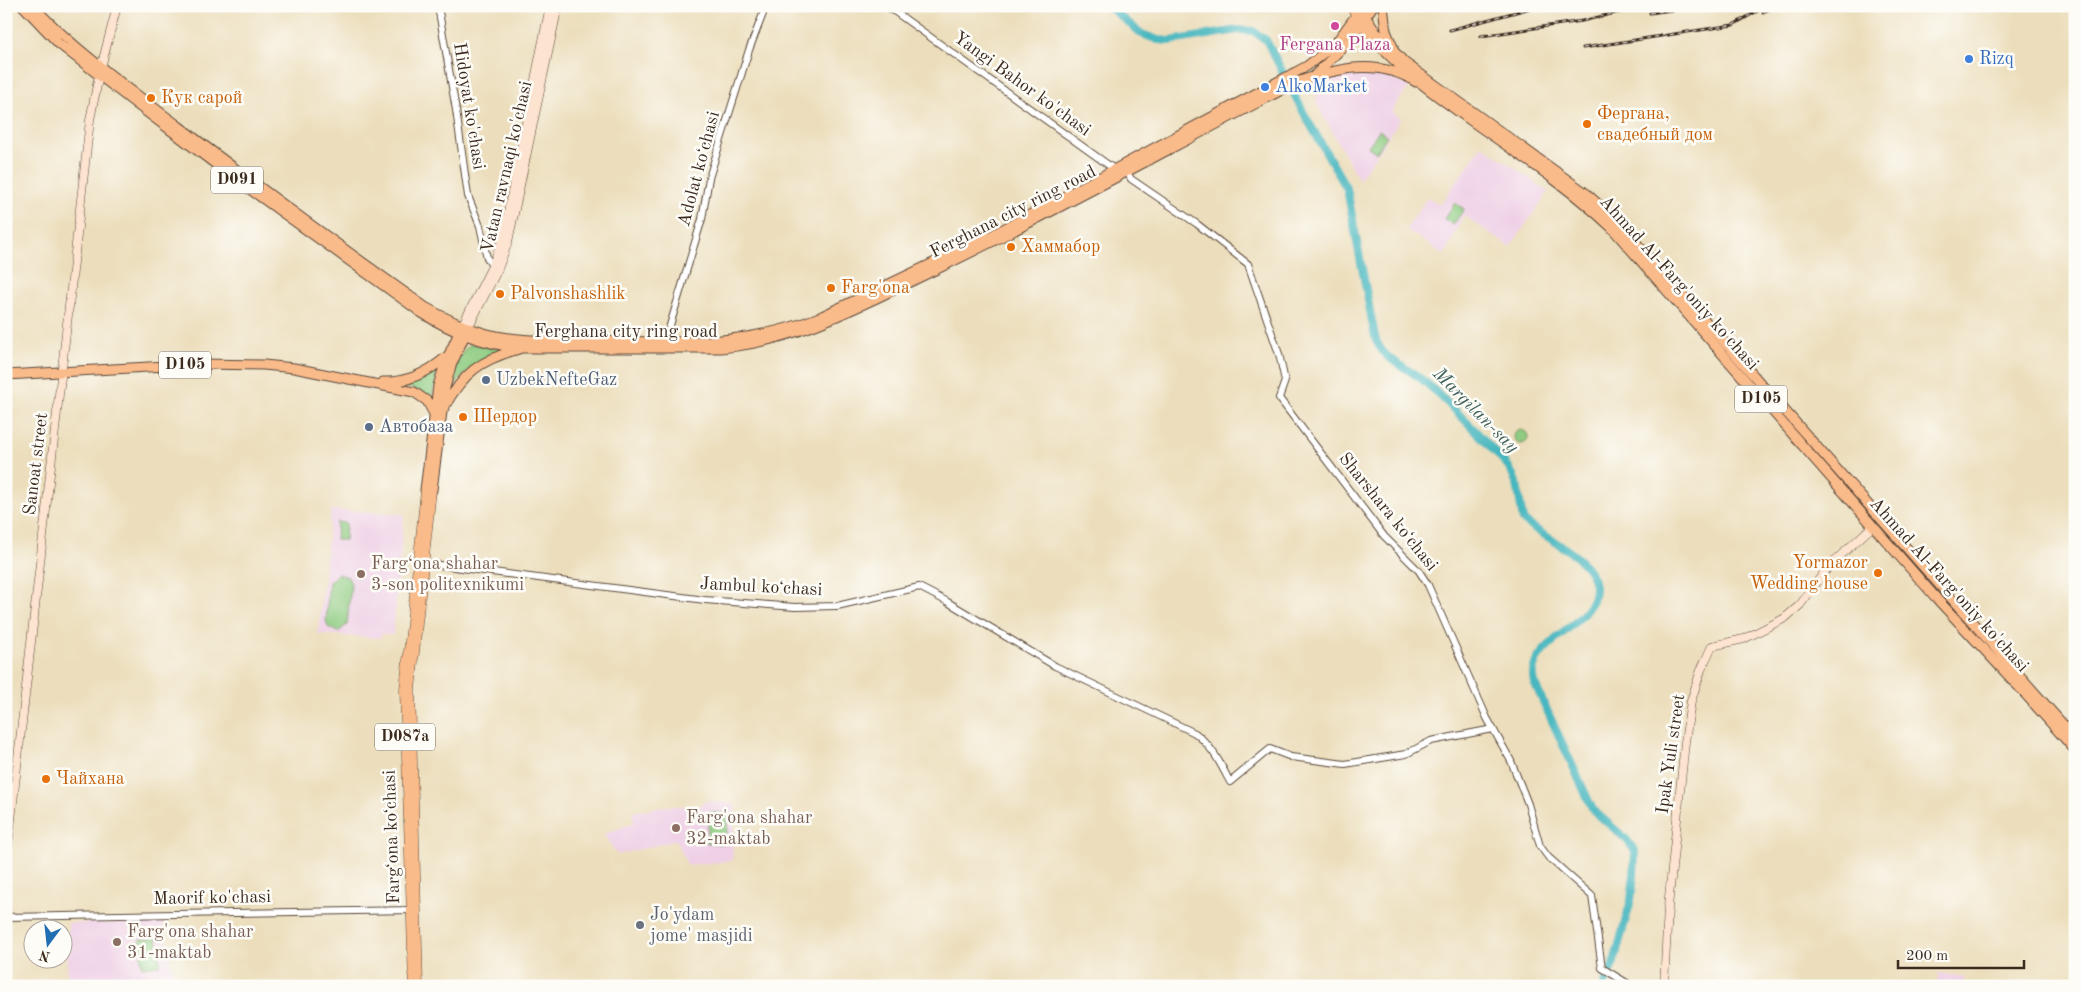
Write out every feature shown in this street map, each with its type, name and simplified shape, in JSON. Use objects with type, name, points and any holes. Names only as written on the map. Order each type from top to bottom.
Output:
[{"type":"highway","name":"Ferghana city ring road","points":[[23,6],[59,44],[425,307],[464,330],[502,345],[522,348],[693,349],[745,345],[786,336],[824,322],[1114,169],[1281,86]]},
{"type":"highway","name":"Ferghana city ring road","points":[[33,6],[100,72]]},
{"type":"highway","points":[[1361,13],[1373,6]]},
{"type":"highway","points":[[1383,6],[1386,30],[1397,56]]},
{"type":"highway","name":"Ahmad Al-Farg'oniy ko'chasi","points":[[1361,13],[1397,56],[1417,73],[1587,194],[1615,219],[2075,738]]},
{"type":"highway","name":"Ahmad Al-Farg'oniy ko'chasi","points":[[1361,13],[1382,49],[1416,82],[1582,200],[1611,226],[1873,526],[2075,750]]},
{"type":"highway","name":"D105","points":[[1296,78],[1313,77],[1348,42],[1361,13]]},
{"type":"highway","name":"D105","points":[[1281,86],[1296,78],[1328,52],[1361,13]]},
{"type":"highway","points":[[1313,77],[1344,68],[1364,67],[1396,72],[1416,82]]},
{"type":"highway","name":"Ferghana city ring road","points":[[464,330],[524,339],[666,342],[734,340],[790,328],[997,240],[1126,172],[1281,86]]},
{"type":"highway","name":"Fargʻona koʻchasi","points":[[428,490],[437,414],[438,386],[448,356],[464,330]]},
{"type":"highway","name":"Fargʻona koʻchasi","points":[[437,414],[464,330]]},
{"type":"highway","name":"D105","points":[[6,375],[235,364],[286,367],[363,381],[417,394],[437,414],[471,370],[489,359],[522,348]]},
{"type":"highway","name":"D105","points":[[363,381],[391,382],[418,376],[433,368],[448,356]]},
{"type":"highway","points":[[1873,526],[1880,518]]},
{"type":"main road","name":"Sanoat street","points":[[6,864],[90,120],[117,6]]},
{"type":"main road","name":"Vatan ravnaqi ko'chasi","points":[[464,330],[502,241],[550,6]]},
{"type":"main road","name":"Vatan ravnaqi ko'chasi","points":[[464,330],[498,269],[508,242],[558,6]]},
{"type":"main road","name":"Ahmad Al-Farg'oniy ko'chasi","points":[[1350,6],[1361,13]]},
{"type":"main road","name":"Fargʻona koʻchasi","points":[[413,986],[414,910],[410,690],[424,563],[428,490]]},
{"type":"main road","name":"Fargʻona koʻchasi","points":[[419,986],[404,689],[428,490]]},
{"type":"main road","name":"Ipak Yuli street","points":[[1664,986],[1668,907],[1685,742],[1691,701],[1706,657],[1712,646],[1744,639],[1791,613],[1800,605],[1829,566],[1873,526]]},
{"type":"street","name":"Hidoyat ko'chasi","points":[[438,6],[456,110],[468,196],[480,226],[487,258],[492,266]]},
{"type":"street","name":"Adolat koʻchasi","points":[[666,342],[702,219],[709,178],[749,50],[766,6]]},
{"type":"street","name":"Yangi Bahor ko'chasi","points":[[887,6],[1114,169]]},
{"type":"street","name":"Sharshara koʻchasi","points":[[1126,172],[1131,179],[1197,224],[1248,264],[1279,354],[1285,381],[1278,398],[1384,536],[1419,571],[1437,603],[1493,729],[1511,761],[1528,804],[1540,846],[1548,857],[1592,896],[1603,969],[1632,986]]},
{"type":"street","name":"Jambul koʻchasi","points":[[424,563],[705,600],[795,607],[837,606],[919,587],[946,601],[1031,653],[1195,733],[1215,753],[1230,782],[1266,751],[1273,750],[1291,757],[1345,764],[1406,754],[1431,741],[1493,729]]},
{"type":"street","name":"Maorif ko'chasi","points":[[6,917],[414,910]]},
{"type":"shaded area","points":[[1358,74],[1373,74],[1409,86],[1392,111],[1401,118],[1359,180],[1317,104],[1316,94],[1322,86],[1320,80]]},
{"type":"shaded area","points":[[1482,145],[1548,192],[1510,247],[1464,216],[1444,255],[1406,229],[1428,197],[1440,205]]},
{"type":"shaded area","name":"Farg‘ona shahar 3-son politexnikumi","points":[[331,510],[404,514],[393,635],[381,634],[381,638],[318,634]]},
{"type":"shaded area","name":"Farg'ona shahar 32-maktab","points":[[705,801],[735,804],[732,861],[687,865],[677,840],[617,855],[604,834],[634,823],[632,812],[667,806],[700,806]]},
{"type":"shaded area","name":"Farg'ona shahar 31-maktab","points":[[163,922],[175,981],[174,986],[67,986],[67,970],[72,970],[72,923]]},
{"type":"shaded area","points":[[1938,973],[1964,977],[1964,986],[1938,986]]},
{"type":"green space","points":[[1379,130],[1387,136],[1376,152],[1368,147]]},
{"type":"green space","points":[[1455,203],[1464,209],[1453,225],[1444,219]]},
{"type":"green space","points":[[472,344],[503,350],[485,358],[471,368],[448,395],[459,358],[467,347]]},
{"type":"green space","points":[[438,369],[431,400],[420,391],[398,385],[424,377]]},
{"type":"green space","points":[[1518,430],[1524,430],[1528,437],[1524,444],[1518,444],[1514,440],[1514,434]]},
{"type":"green space","points":[[337,522],[346,523],[345,540],[336,540]]},
{"type":"green space","points":[[337,574],[348,577],[351,584],[347,625],[338,632],[328,627],[326,620],[329,582]]},
{"type":"green space","points":[[709,812],[728,814],[726,844],[707,843]]},
{"type":"green space","points":[[157,937],[160,965],[142,967],[140,939]]},
{"type":"waterway","name":"Margilan-say","points":[[1108,6],[1142,34],[1158,40],[1170,41],[1238,30],[1253,31],[1266,40],[1306,117],[1347,189],[1378,345],[1389,358],[1425,382],[1489,445],[1509,467],[1517,484],[1523,520],[1565,548],[1592,575],[1595,586],[1593,600],[1574,624],[1539,656],[1534,668],[1534,682],[1593,810],[1627,840],[1635,851],[1631,900],[1614,962],[1604,986]]},
{"type":"railway","points":[[1450,30],[1538,6]]},
{"type":"railway","points":[[1619,12],[1657,6]]},
{"type":"railway","points":[[1650,13],[1700,6]]},
{"type":"railway","points":[[1763,12],[1776,6]]},
{"type":"railway","points":[[1583,48],[1733,25],[1759,10]]},
{"type":"railway","points":[[1481,36],[1582,21],[1624,11]]},
{"type":"place","name":"Fergana Plaza","points":[[1335,26]]},
{"type":"place","name":"Rizq","points":[[1969,59]]},
{"type":"place","name":"AlkoMarket","points":[[1265,87]]},
{"type":"place","name":"Кук сарой","points":[[151,98]]},
{"type":"place","name":"Фергана, свадебный дом","points":[[1587,124]]},
{"type":"place","name":"Хаммабор","points":[[1011,247]]},
{"type":"place","name":"Farg'ona","points":[[831,288]]},
{"type":"place","name":"Palvonshashlik","points":[[500,294]]},
{"type":"place","name":"UzbekNefteGaz","points":[[486,380]]},
{"type":"place","name":"Шердор","points":[[463,417]]},
{"type":"place","name":"Автобаза","points":[[369,427]]},
{"type":"place","name":"Yormazor Wedding house","points":[[1878,573]]},
{"type":"place","name":"Farg‘ona shahar 3-son politexnikumi","points":[[361,574]]},
{"type":"place","name":"Чайхана","points":[[46,779]]},
{"type":"place","name":"Farg'ona shahar 32-maktab","points":[[676,828]]},
{"type":"place","name":"Jo'ydam jome' masjidi","points":[[640,925]]},
{"type":"place","name":"Farg'ona shahar 31-maktab","points":[[117,942]]}]
